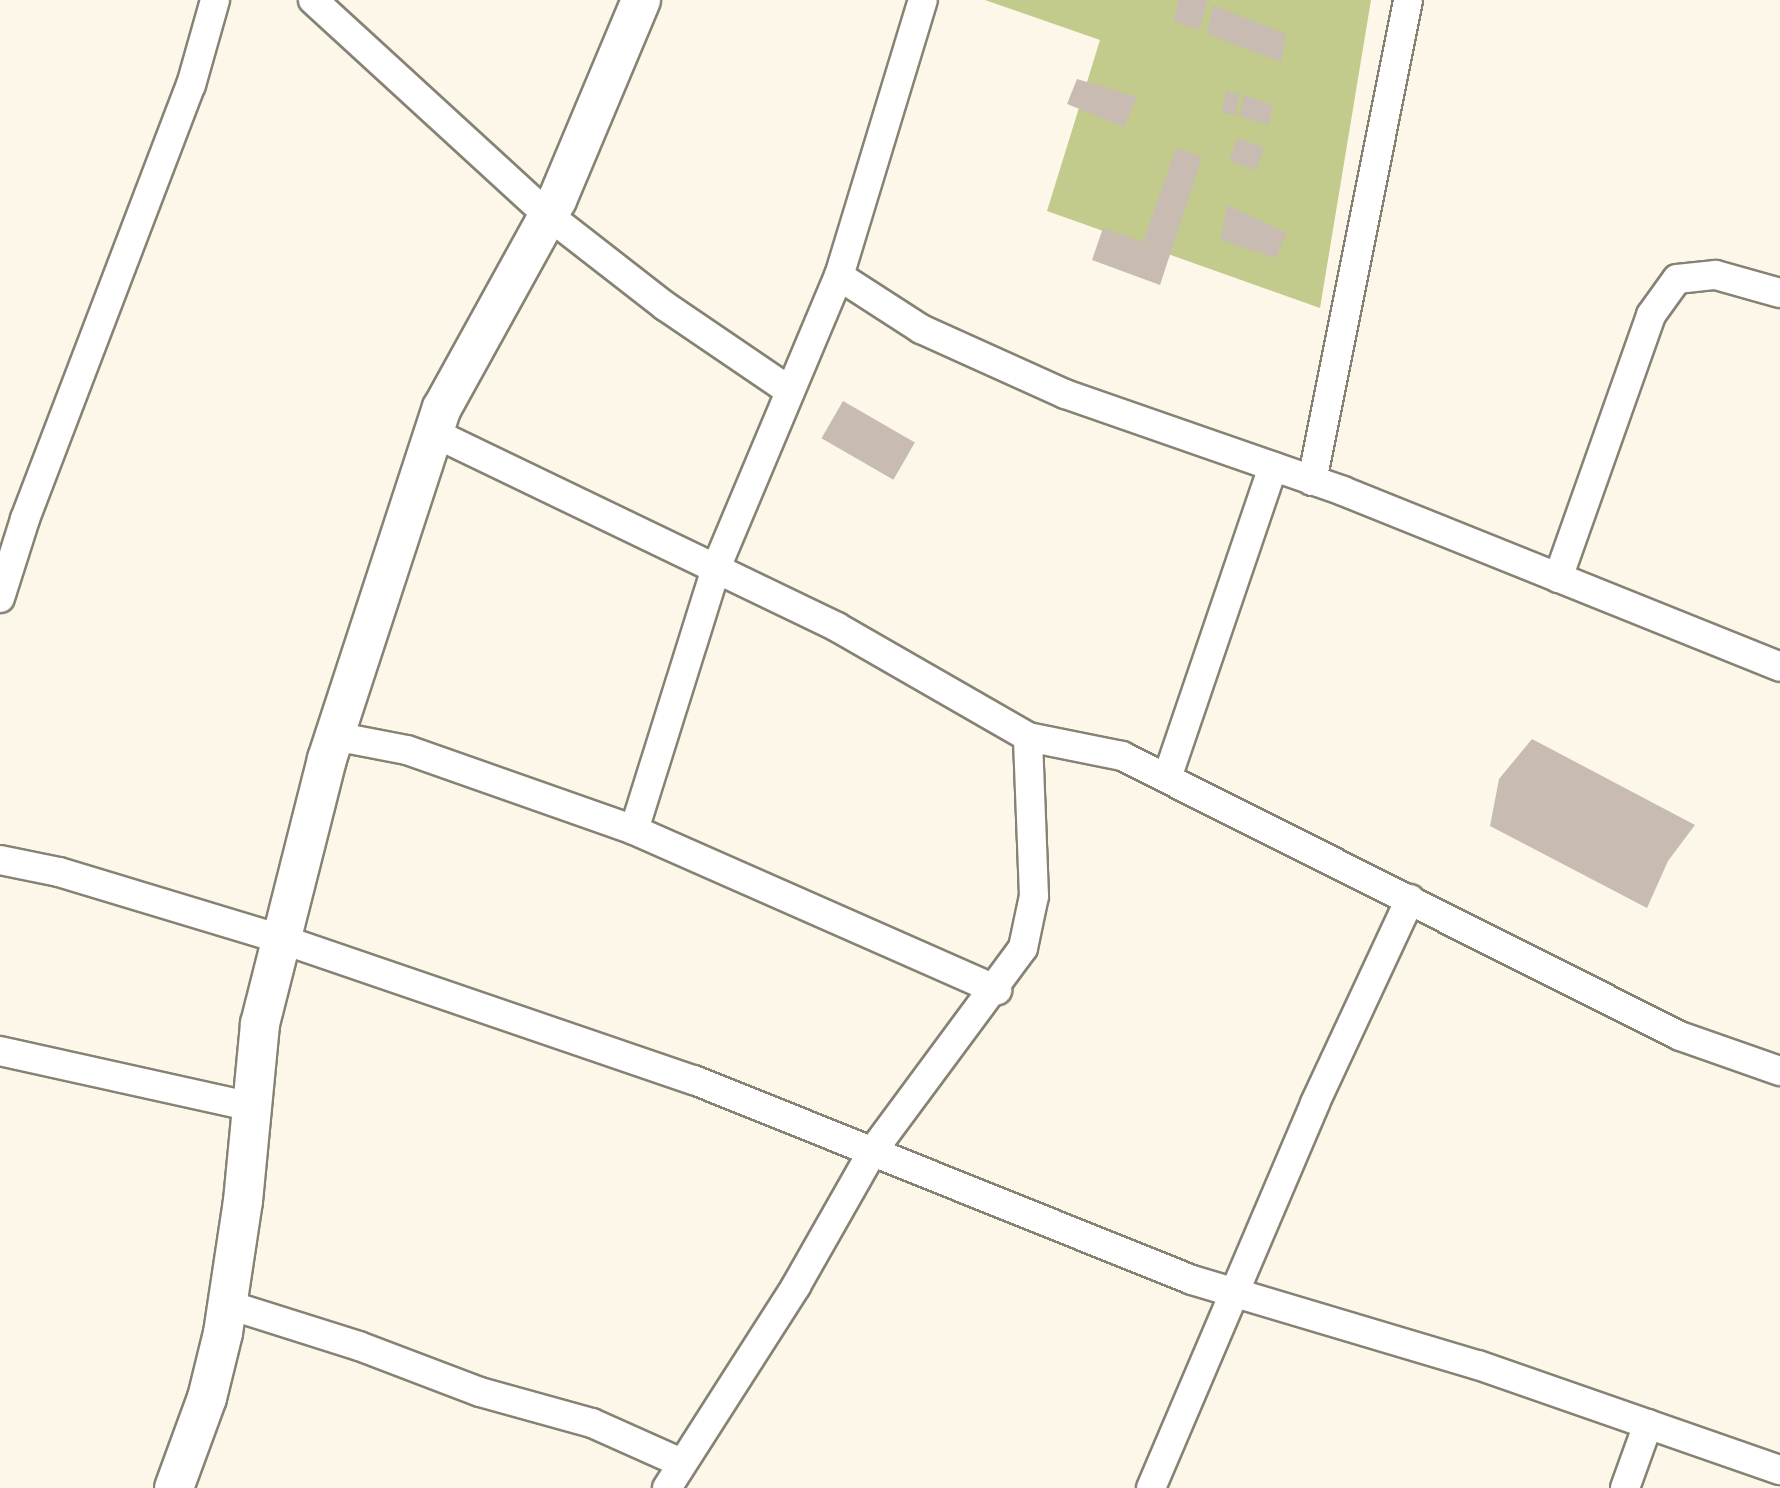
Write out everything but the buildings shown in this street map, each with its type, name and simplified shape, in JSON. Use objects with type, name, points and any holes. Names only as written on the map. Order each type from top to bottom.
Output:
[{"type":"main road","points":[[174,1488],[207,1398],[226,1304],[260,1024],[334,736],[442,408],[548,215],[641,0]]},
{"type":"street","points":[[0,598],[12,514],[117,286],[191,85],[215,0]]},
{"type":"street","points":[[313,0],[548,215],[665,306],[787,389]]},
{"type":"street","points":[[634,830],[716,568],[787,389],[839,276],[923,0]]},
{"type":"street","points":[[1312,481],[1408,0]]},
{"type":"street","points":[[1558,578],[1651,315],[1677,279],[1716,275],[1780,293]]},
{"type":"street","points":[[839,276],[921,329],[1065,394],[1312,481],[1780,667]]},
{"type":"street","points":[[434,433],[877,649],[1028,737],[1122,756],[1680,1036],[1780,1071]]},
{"type":"street","points":[[1167,778],[1273,467]]},
{"type":"street","points":[[334,736],[407,750],[634,830],[997,990]]},
{"type":"street","points":[[667,1488],[679,1462],[796,1286],[872,1152],[997,990],[1023,948],[1034,896],[1028,737]]},
{"type":"street","points":[[0,860],[59,872],[281,939],[694,1080],[1234,1292],[1478,1365],[1780,1470]]},
{"type":"street","points":[[1151,1488],[1234,1292],[1410,899]]},
{"type":"street","points":[[0,1051],[252,1107]]},
{"type":"street","points":[[226,1304],[359,1346],[480,1392],[592,1423],[679,1462]]},
{"type":"street","points":[[1625,1488],[1648,1424]]},
{"type":"green space","points":[[985,0],[1371,0],[1320,308],[1047,211],[1100,40]]}]
